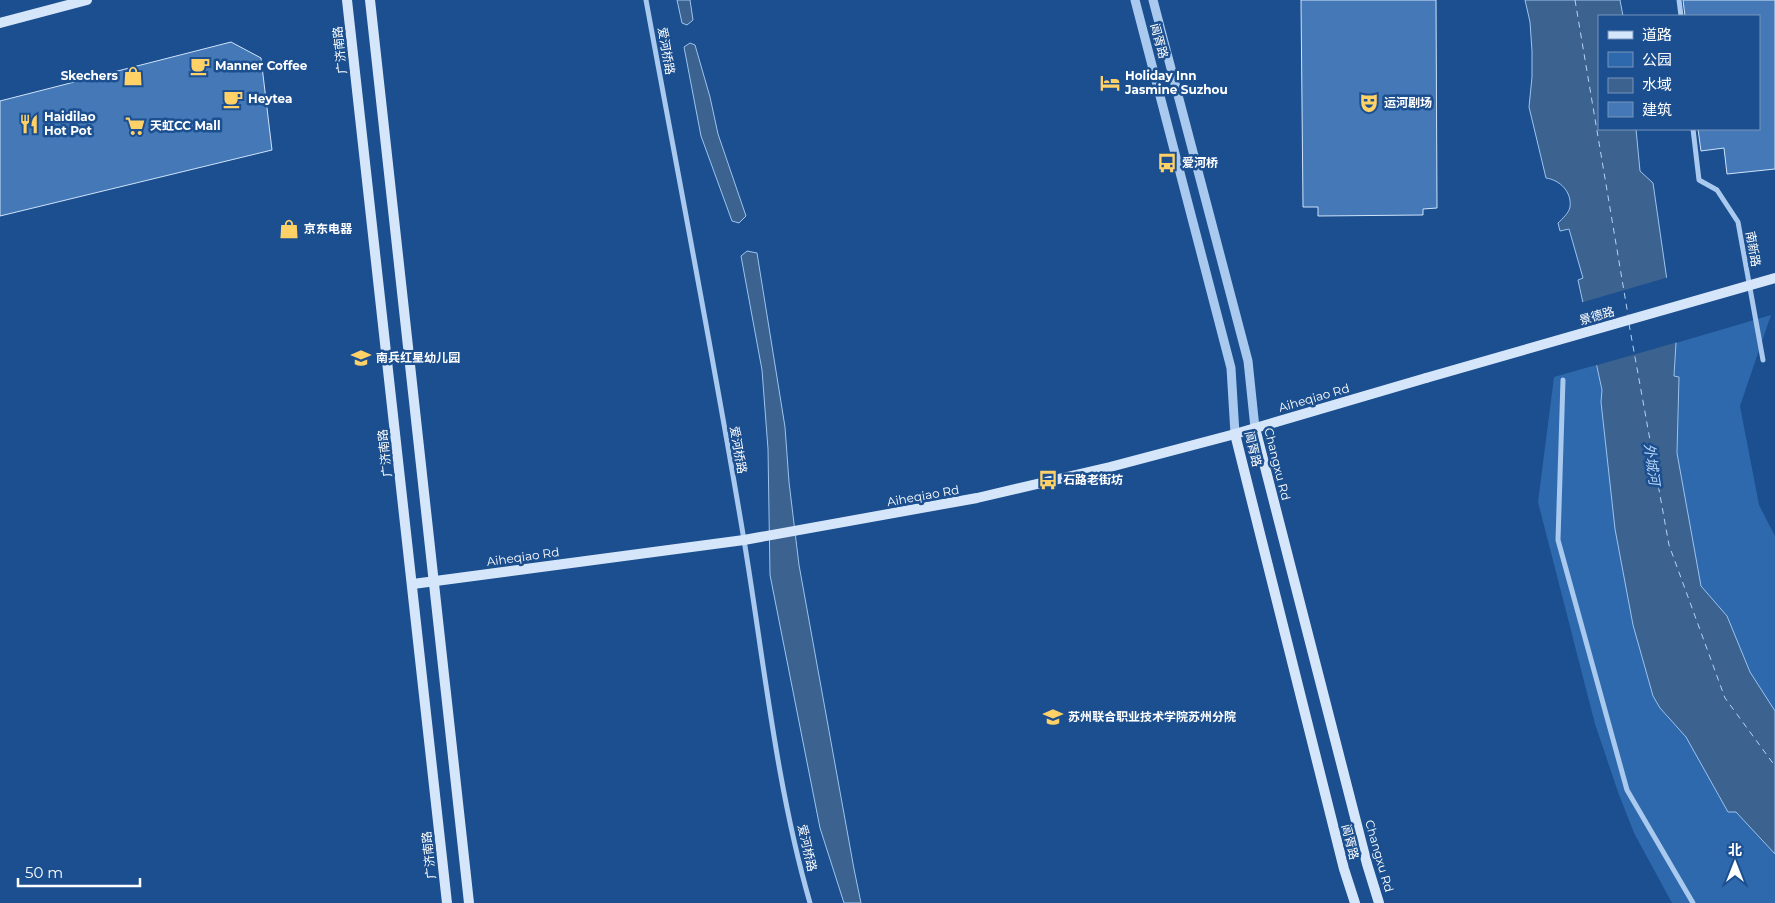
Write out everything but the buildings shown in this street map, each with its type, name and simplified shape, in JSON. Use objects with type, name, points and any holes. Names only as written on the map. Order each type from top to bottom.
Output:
[{"type":"main road","points":[[0,23],[88,0]]},
{"type":"main road","name":"广济南路","points":[[347,0],[447,903]]},
{"type":"main road","points":[[370,0],[469,903]]},
{"type":"main road","name":"景德路","points":[[1426,378],[1775,278]]},
{"type":"main road","name":"Aiheqiao Rd","points":[[412,584],[744,540],[977,498],[1110,467],[1235,434],[1426,378]]},
{"type":"main road","name":"Changxu Rd","points":[[1255,428],[1367,864],[1379,903]]},
{"type":"main road","name":"阊胥路","points":[[1235,434],[1344,869],[1355,903]]},
{"type":"street","name":"爱河桥路","points":[[646,0],[744,540],[783,788],[810,903]]},
{"type":"street","name":"阊胥路","points":[[1135,0],[1231,368],[1235,434]]},
{"type":"street","name":"Changxu Rd","points":[[1153,0],[1248,361],[1255,428]]},
{"type":"street","points":[[1679,0],[1681,15]]},
{"type":"street","name":"南新路","points":[[1693,130],[1699,180],[1717,190],[1738,222],[1763,360]]},
{"type":"street","points":[[1563,380],[1558,540],[1627,790],[1693,903]]},
{"type":"green space","points":[[1771,315],[1740,406],[1759,505],[1775,536],[1775,711],[1750,672],[1727,616],[1701,586],[1677,453],[1679,377],[1674,376],[1676,343]]},
{"type":"green space","points":[[1596,365],[1602,390],[1601,402],[1615,529],[1633,625],[1653,696],[1660,708],[1686,737],[1728,812],[1736,812],[1775,854],[1775,903],[1672,903],[1634,833],[1595,724],[1538,502],[1554,377]]},
{"type":"water","points":[[677,0],[690,0],[693,20],[687,25],[682,23]]},
{"type":"water","name":"外城河","points":[[1525,0],[1620,0],[1623,15],[1598,15],[1598,130],[1636,130],[1640,171],[1653,183],[1676,343],[1674,376],[1679,377],[1677,453],[1701,586],[1727,616],[1750,672],[1775,711],[1775,854],[1736,812],[1728,812],[1686,737],[1660,708],[1653,696],[1633,625],[1615,529],[1601,402],[1602,390],[1578,280],[1583,278],[1569,229],[1560,231],[1558,223],[1570,207],[1569,196],[1560,184],[1546,178],[1529,107],[1532,77],[1530,22]]},
{"type":"water","points":[[690,43],[695,45],[710,97],[718,134],[746,216],[739,223],[732,221],[701,136],[684,47]]},
{"type":"water","points":[[747,251],[757,253],[785,427],[789,482],[799,565],[861,903],[844,903],[820,828],[770,575],[768,449],[762,370],[741,256]]},
{"type":"pier","points":[[1669,277],[1678,342],[1594,366],[1580,303]]},
{"type":"ferry route","points":[[1575,0],[1628,315]]},
{"type":"ferry route","points":[[1629,324],[1669,545],[1725,698],[1775,766]]},
{"type":"place","name":"Manner Coffee","points":[[200,66]]},
{"type":"place","name":"Skechers","points":[[133,76]]},
{"type":"place","name":"Holiday Inn Jasmine Suzhou","points":[[1110,83]]},
{"type":"place","name":"Heytea","points":[[233,99]]},
{"type":"place","name":"运河剧场","points":[[1369,103]]},
{"type":"place","name":"Haidilao Hot Pot","points":[[29,124]]},
{"type":"place","name":"天虹CC Mall","points":[[135,126]]},
{"type":"place","name":"爱河桥","points":[[1167,163]]},
{"type":"place","name":"京东电器","points":[[289,229]]},
{"type":"place","name":"南兵红星幼儿园","points":[[361,358]]},
{"type":"place","name":"石路老街坊","points":[[1048,480]]},
{"type":"place","name":"苏州联合职业技术学院苏州分院","points":[[1053,717]]}]
